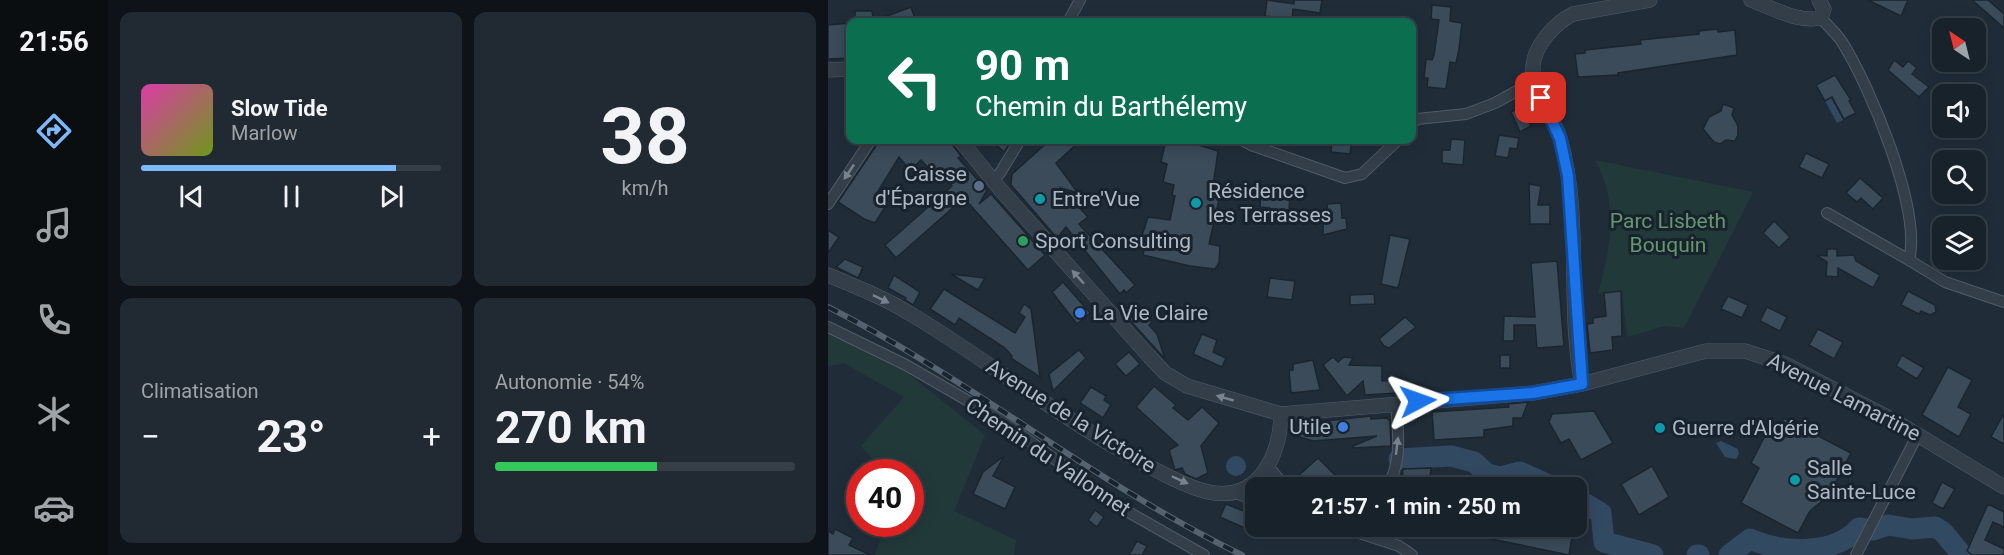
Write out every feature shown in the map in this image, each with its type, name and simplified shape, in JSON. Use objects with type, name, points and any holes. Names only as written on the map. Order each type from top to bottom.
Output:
[{"type":"street","points":[[1070,18],[1080,0]]},
{"type":"street","points":[[1582,384],[1568,176],[1557,130],[1533,82],[1533,63],[1539,48],[1563,19],[1573,14],[1650,0]]},
{"type":"street","points":[[1751,0],[1791,16],[1813,20],[1821,18]]},
{"type":"street","points":[[1819,0],[1824,9],[1821,18]]},
{"type":"street","points":[[1821,18],[1842,41],[1866,89],[1902,179],[1913,244],[1909,260]]},
{"type":"street","points":[[828,70],[846,69]]},
{"type":"street","points":[[1416,120],[1466,114],[1495,103],[1533,82]]},
{"type":"street","points":[[828,204],[867,144]]},
{"type":"street","points":[[963,144],[1165,373],[1206,393],[1281,414],[1281,426],[1269,467],[1256,481],[1238,490],[1240,495],[1245,497]]},
{"type":"street","points":[[993,180],[1000,173],[1018,144]]},
{"type":"street","points":[[1249,144],[1345,178],[1362,174],[1394,144]]},
{"type":"street","points":[[1827,213],[1945,282],[2004,302]]},
{"type":"street","name":"Avenue de la Victoire","points":[[828,274],[913,315],[1085,429],[1143,463],[1213,493],[1238,490]]},
{"type":"street","name":"Chemin du Vallonnet","points":[[828,327],[906,365],[1001,420],[1123,509],[1204,555]]},
{"type":"street","name":"Avenue Lamartine","points":[[1281,414],[1533,393],[1582,384],[1706,351],[1745,351],[1785,364],[1918,434],[2004,488]]},
{"type":"street","points":[[1391,477],[1396,464],[1399,441],[1396,403]]},
{"type":"street","points":[[1858,551],[1918,434]]},
{"type":"street","points":[[1269,467],[1277,477]]},
{"type":"street","points":[[1372,537],[1399,546],[1412,555]]},
{"type":"green space","name":"Parc Lisbeth Bouquin","points":[[1595,160],[1753,192],[1684,328],[1665,326],[1627,337],[1622,291],[1598,293],[1609,242],[1610,208],[1603,176]]},
{"type":"green space","points":[[828,334],[906,372],[985,435],[954,511],[1016,540],[1014,555],[875,555],[881,537],[924,537],[924,459],[872,459],[861,446],[904,397],[844,363],[828,366]]},
{"type":"water","points":[[1831,98],[1843,120],[1837,123],[1825,101]]},
{"type":"water","points":[[1721,441],[1738,449],[1739,454],[1736,459],[1725,457],[1716,443]]},
{"type":"water","points":[[1236,456],[1243,459],[1246,466],[1243,473],[1236,476],[1229,473],[1226,466],[1229,459]]},
{"type":"building","points":[[1267,0],[1294,4],[1294,0],[1322,0],[1320,13],[1293,9],[1292,18],[1265,16]]},
{"type":"building","points":[[1868,0],[1908,0],[1901,16]]},
{"type":"building","points":[[1972,0],[1988,0],[2004,14],[2004,28]]},
{"type":"building","points":[[1432,5],[1451,7],[1450,21],[1462,23],[1456,63],[1450,62],[1446,89],[1427,87],[1428,78],[1424,78],[1426,59],[1432,60],[1434,55],[1439,20],[1431,19]]},
{"type":"building","points":[[911,7],[915,18],[882,18]]},
{"type":"building","points":[[855,11],[872,11],[873,18],[855,18]]},
{"type":"building","points":[[846,23],[846,58],[828,59],[828,25]]},
{"type":"building","points":[[1718,29],[1718,32],[1735,30],[1737,55],[1618,73],[1618,75],[1578,77],[1575,54],[1585,53],[1585,50],[1641,44],[1640,40],[1699,34],[1699,31]]},
{"type":"building","points":[[1894,60],[1903,67],[1908,61],[1917,68],[1912,74],[1929,87],[1919,97],[1888,70]]},
{"type":"building","points":[[1835,75],[1851,100],[1849,101],[1856,113],[1844,119],[1832,97],[1825,101],[1816,85]]},
{"type":"building","points":[[1723,104],[1734,108],[1732,115],[1738,126],[1738,135],[1735,141],[1726,140],[1720,144],[1714,142],[1703,129],[1709,117],[1721,111]]},
{"type":"building","points":[[1521,107],[1531,126],[1520,132],[1511,112]]},
{"type":"building","points":[[1499,135],[1519,138],[1517,149],[1510,148],[1508,158],[1495,156]]},
{"type":"building","points":[[1451,139],[1465,140],[1463,165],[1442,163],[1442,150],[1450,150]]},
{"type":"building","points":[[877,144],[952,144],[961,156],[958,158],[987,190],[979,204],[991,194],[1045,255],[1028,270],[964,198],[896,258],[885,245],[952,186],[939,172],[936,176],[921,160],[910,170],[899,157],[875,196],[887,204],[875,223],[864,219],[838,202]]},
{"type":"building","points":[[995,144],[1009,144],[1004,152]]},
{"type":"building","points":[[1046,144],[1077,144],[1056,163],[1078,193],[1061,188],[1088,217],[1079,224],[1135,285],[1126,293],[1124,290],[1120,294],[1066,227],[1057,238],[1011,185],[1012,174]]},
{"type":"building","name":"Résidence les Terrasses","points":[[1165,144],[1195,144],[1218,151],[1212,193],[1220,195],[1209,244],[1220,246],[1219,263],[1215,269],[1190,266],[1143,255],[1144,250],[1138,248],[1148,217],[1170,220],[1175,196],[1172,195],[1174,185],[1163,182],[1167,164],[1161,162]]},
{"type":"building","points":[[1332,144],[1351,144],[1350,154],[1331,152]]},
{"type":"building","points":[[1806,153],[1829,164],[1822,178],[1799,167]]},
{"type":"building","points":[[1860,178],[1883,198],[1873,209],[1861,198],[1857,202],[1846,193]]},
{"type":"building","points":[[1529,184],[1541,186],[1538,205],[1550,205],[1550,224],[1530,224]]},
{"type":"building","points":[[1261,194],[1290,196],[1289,210],[1281,209],[1281,215],[1270,215],[1270,208],[1260,207]]},
{"type":"building","points":[[1341,203],[1342,218],[1346,218],[1347,229],[1323,235],[1323,216],[1328,216],[1327,204]]},
{"type":"building","points":[[1774,221],[1790,237],[1779,248],[1763,233]]},
{"type":"building","points":[[828,230],[839,237],[828,253]]},
{"type":"building","points":[[1390,235],[1410,239],[1398,288],[1381,284]]},
{"type":"building","points":[[1827,249],[1837,249],[1837,256],[1854,255],[1856,261],[1880,275],[1873,288],[1838,268],[1838,277],[1826,276],[1827,262],[1816,255],[1827,256]]},
{"type":"building","points":[[845,259],[863,267],[858,278],[836,267]]},
{"type":"building","points":[[1557,261],[1564,346],[1537,348],[1535,325],[1514,325],[1514,341],[1503,341],[1504,316],[1535,317],[1531,263]]},
{"type":"building","points":[[951,274],[985,278],[978,290]]},
{"type":"building","points":[[894,275],[920,292],[913,305],[905,300],[906,298],[888,288]]},
{"type":"building","points":[[1270,278],[1295,281],[1292,300],[1267,297]]},
{"type":"building","points":[[1063,282],[1090,313],[1077,324],[1052,292]]},
{"type":"building","points":[[944,289],[1015,333],[1025,317],[1019,313],[1024,304],[1031,309],[1040,377],[1011,358],[1012,356],[1005,348],[959,318],[955,325],[930,309]]},
{"type":"building","points":[[1621,291],[1622,336],[1612,337],[1613,350],[1590,353],[1587,324],[1593,323],[1593,318],[1606,316],[1604,293]]},
{"type":"building","points":[[1908,291],[1935,305],[1936,312],[1930,315],[1921,311],[1919,314],[1901,305]]},
{"type":"building","points":[[1374,294],[1375,304],[1350,305],[1350,295]]},
{"type":"building","points":[[1728,296],[1748,305],[1742,318],[1721,309]]},
{"type":"building","points":[[1767,307],[1787,317],[1780,331],[1760,321]]},
{"type":"building","points":[[1135,308],[1143,318],[1146,315],[1152,322],[1149,325],[1157,334],[1165,359],[1126,316]]},
{"type":"building","points":[[1405,317],[1416,327],[1389,348],[1384,346],[1379,339]]},
{"type":"building","points":[[1818,329],[1843,342],[1834,359],[1809,345]]},
{"type":"building","points":[[1202,334],[1217,340],[1213,352],[1226,358],[1222,367],[1193,354]]},
{"type":"building","points":[[1079,350],[1086,358],[1053,391],[1049,374]]},
{"type":"building","points":[[1129,352],[1140,364],[1126,376],[1115,364]]},
{"type":"building","points":[[1500,355],[1510,355],[1510,368],[1500,368]]},
{"type":"building","points":[[1902,355],[1924,368],[1917,379],[1896,366]]},
{"type":"building","points":[[1333,357],[1338,362],[1344,357],[1353,358],[1349,365],[1382,366],[1382,381],[1396,380],[1397,393],[1365,395],[1363,381],[1347,396],[1323,365]]},
{"type":"building","points":[[1313,360],[1320,390],[1291,393],[1289,370],[1293,370],[1293,364]]},
{"type":"building","points":[[1948,367],[1972,380],[1958,407],[1971,414],[1959,437],[1922,415]]},
{"type":"building","points":[[1154,386],[1176,405],[1173,408],[1188,420],[1202,407],[1219,423],[1201,446],[1208,473],[1196,479],[1185,474],[1182,468],[1175,470],[1169,450],[1178,445],[1136,407]]},
{"type":"building","points":[[1091,387],[1106,396],[1104,400],[1111,405],[1103,418],[1080,403]]},
{"type":"building","points":[[1528,402],[1522,418],[1513,418],[1513,426],[1484,430],[1484,437],[1434,440],[1432,412],[1509,407],[1508,404]]},
{"type":"building","points":[[1594,411],[1613,443],[1581,460],[1569,439],[1561,443],[1549,422],[1552,414]]},
{"type":"building","points":[[2004,413],[2004,444],[1991,437]]},
{"type":"building","points":[[1371,416],[1371,419],[1387,418],[1390,421],[1391,446],[1354,448],[1353,446],[1377,436],[1313,441],[1296,436],[1307,423]]},
{"type":"building","name":"Salle Sainte-Luce","points":[[1784,418],[1851,453],[1830,493],[1825,493],[1821,502],[1810,511],[1798,533],[1741,503],[1759,468],[1751,463],[1772,422],[1780,426]]},
{"type":"building","points":[[1004,456],[993,476],[1015,487],[1005,509],[973,494],[983,472]]},
{"type":"building","points":[[1318,458],[1337,477],[1301,477],[1299,475]]},
{"type":"building","points":[[1652,466],[1669,497],[1639,515],[1621,484]]},
{"type":"building","points":[[1431,468],[1430,477],[1403,477],[1403,469]]},
{"type":"building","points":[[1942,482],[1955,489],[1943,509],[1932,503]]},
{"type":"building","points":[[1226,504],[1245,512],[1245,528],[1220,517]]},
{"type":"building","points":[[1988,504],[2004,512],[2004,527],[1993,522],[1985,540],[2004,549],[2004,555],[1972,555],[1967,551]]},
{"type":"building","points":[[1095,510],[1104,517],[1097,527],[1088,520]]},
{"type":"building","points":[[835,529],[846,534],[846,537],[853,538],[849,545],[870,555],[828,555],[828,531],[833,534]]},
{"type":"building","points":[[1482,537],[1572,537],[1569,555]]},
{"type":"building","points":[[1137,541],[1147,546],[1142,555],[1129,555]]},
{"type":"waterway","points":[[1399,459],[1451,456],[1474,462],[1487,474],[1501,477]]},
{"type":"waterway","points":[[1501,477],[1520,472],[1531,477]]},
{"type":"waterway","points":[[1587,505],[1601,513],[1604,542],[1653,555]]},
{"type":"waterway","points":[[1729,555],[1750,539],[1778,547],[1808,549],[1837,543],[1849,537],[1859,528],[1873,530],[1888,525],[1912,529],[1935,527],[1943,532],[1962,555]]},
{"type":"railway","points":[[828,307],[933,367],[1136,497],[1242,555]]},
{"type":"place","name":"Caisse d'Épargne","points":[[979,186]]},
{"type":"place","name":"Entre'Vue","points":[[1040,199]]},
{"type":"place","name":"Résidence les Terrasses","points":[[1196,203]]},
{"type":"place","name":"Sport Consulting","points":[[1023,241]]},
{"type":"place","name":"La Vie Claire","points":[[1080,313]]},
{"type":"place","name":"Utile","points":[[1343,427]]},
{"type":"place","name":"Guerre d'Algérie","points":[[1660,428]]},
{"type":"place","name":"Salle Sainte-Luce","points":[[1795,480]]},
{"type":"route","points":[[1418,401],[1533,393],[1582,384],[1568,176],[1560,138],[1541,98]]}]
